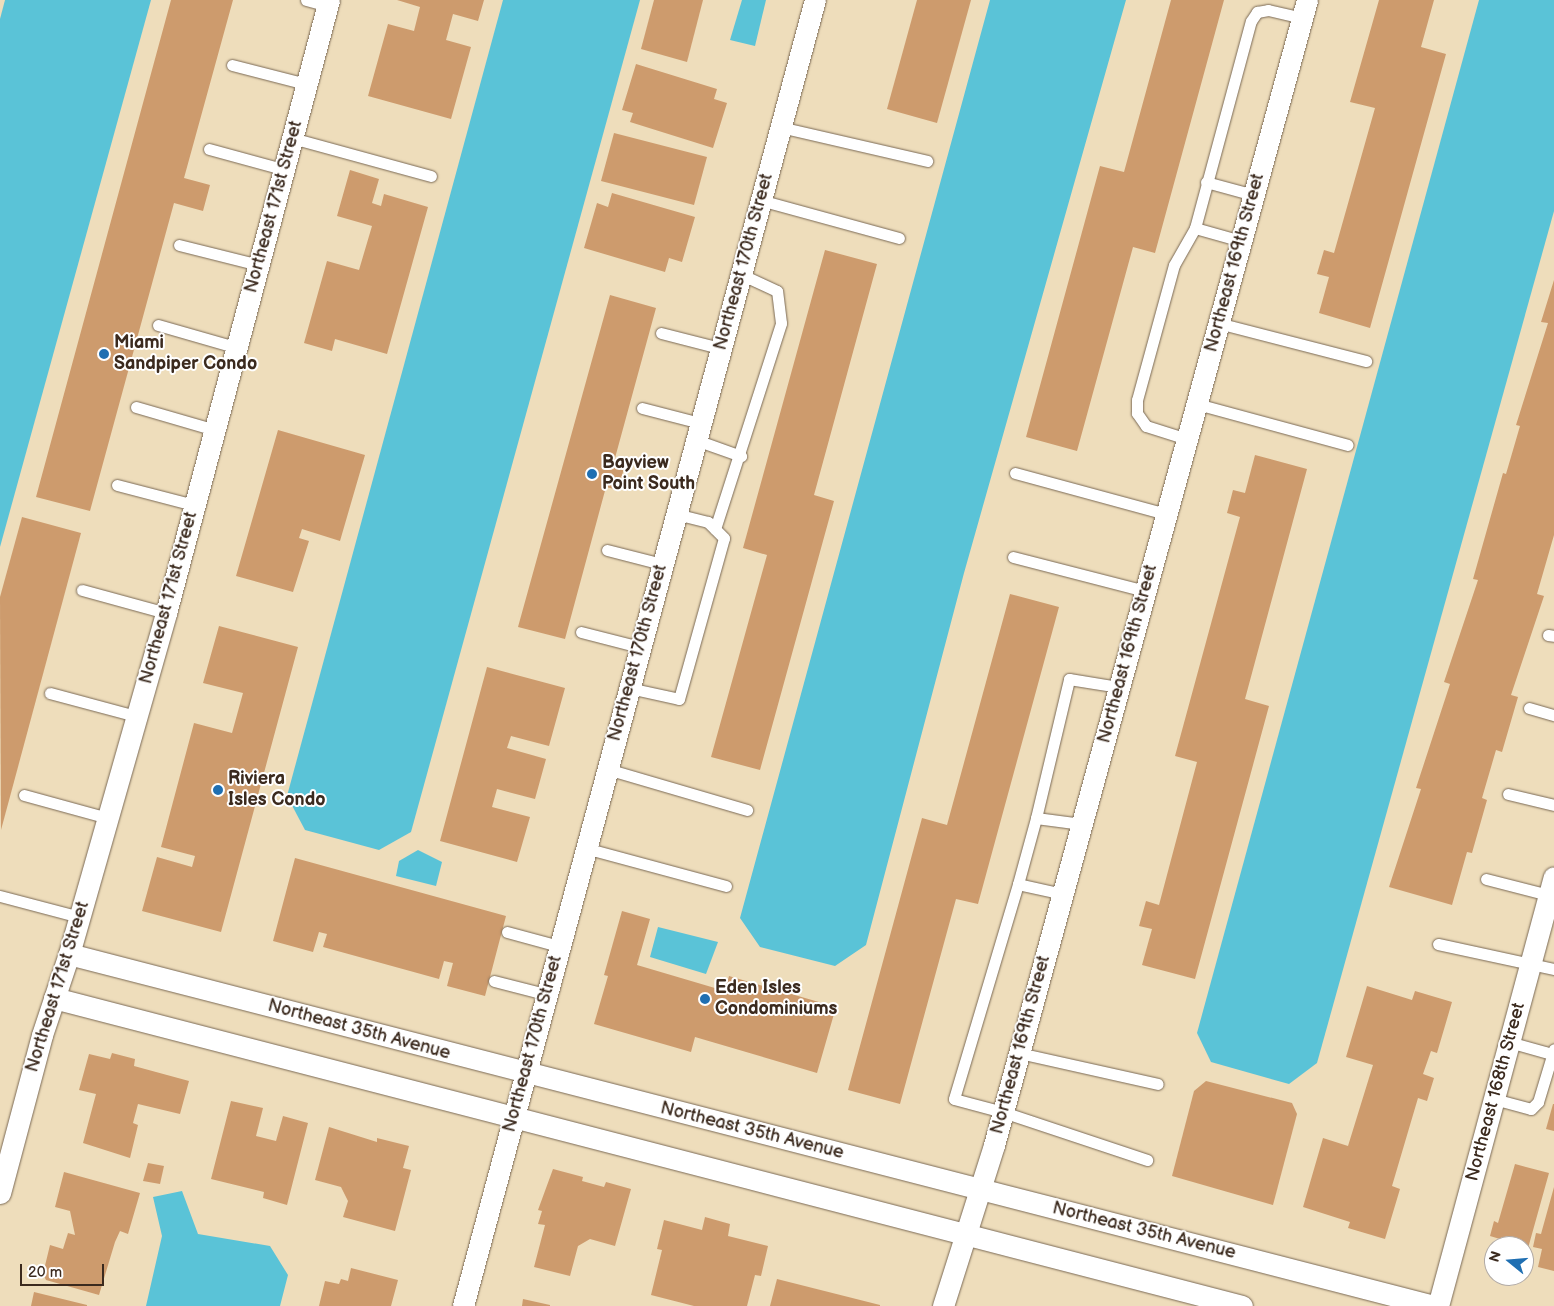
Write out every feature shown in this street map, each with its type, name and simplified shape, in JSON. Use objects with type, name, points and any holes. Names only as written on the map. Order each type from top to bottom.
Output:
[{"type":"street","name":"Northeast 170th Street","points":[[463,1306],[524,1073],[814,0]]},
{"type":"street","name":"Northeast 171st Street","points":[[0,1193],[54,998],[80,917],[166,613],[238,348],[282,169],[329,3]]},
{"type":"street","name":"Northeast 169th Street","points":[[943,1306],[1003,1112],[1304,9]]},
{"type":"street","name":"Northeast 168th Street","points":[[1436,1306],[1552,886]]},
{"type":"street","name":"Northeast 35th Avenue","points":[[69,954],[524,1073],[1436,1306]]},
{"type":"street","points":[[54,998],[964,1236],[1242,1306]]},
{"type":"lane","points":[[306,0],[329,3]]},
{"type":"lane","points":[[1187,439],[1146,426],[1137,413],[1137,400],[1174,264],[1195,228],[1251,21],[1257,12],[1304,9]]},
{"type":"lane","points":[[232,66],[306,84]]},
{"type":"lane","points":[[780,126],[927,161]]},
{"type":"lane","points":[[292,138],[431,176]]},
{"type":"lane","points":[[209,149],[282,169]]},
{"type":"lane","points":[[1206,182],[1254,195]]},
{"type":"lane","points":[[760,200],[899,238]]},
{"type":"lane","points":[[1195,228],[1241,241]]},
{"type":"lane","points":[[179,244],[259,265]]},
{"type":"lane","points":[[715,530],[741,456],[781,323],[777,291],[740,274]]},
{"type":"lane","points":[[1218,322],[1366,361]]},
{"type":"lane","points":[[158,325],[238,348]]},
{"type":"lane","points":[[661,333],[720,348]]},
{"type":"lane","points":[[1197,404],[1348,445]]},
{"type":"lane","points":[[136,407],[215,430]]},
{"type":"lane","points":[[642,408],[698,431],[741,456]]},
{"type":"lane","points":[[1015,473],[1166,514]]},
{"type":"lane","points":[[117,485],[194,505]]},
{"type":"lane","points":[[628,688],[679,698],[724,538],[708,522],[675,514]]},
{"type":"lane","points":[[607,550],[662,564]]},
{"type":"lane","points":[[1013,557],[1145,591]]},
{"type":"lane","points":[[82,590],[166,613]]},
{"type":"lane","points":[[580,632],[640,647]]},
{"type":"lane","points":[[1119,688],[1069,679],[1036,818],[1018,884],[954,1099],[1003,1112],[1147,1160]]},
{"type":"lane","points":[[50,693],[136,716]]},
{"type":"lane","points":[[1529,708],[1554,715]]},
{"type":"lane","points":[[607,769],[747,810]]},
{"type":"lane","points":[[1508,794],[1554,805]]},
{"type":"lane","points":[[24,795],[108,818]]},
{"type":"lane","points":[[1036,818],[1082,824]]},
{"type":"lane","points":[[585,848],[726,886]]},
{"type":"lane","points":[[1486,879],[1552,886]]},
{"type":"lane","points":[[1018,884],[1062,894]]},
{"type":"lane","points":[[0,896],[80,917]]},
{"type":"lane","points":[[507,932],[559,946]]},
{"type":"lane","points":[[1438,944],[1554,968]]},
{"type":"lane","points":[[494,981],[546,994]]},
{"type":"lane","points":[[1494,1099],[1531,1109],[1538,1102],[1553,1051],[1509,1042]]},
{"type":"lane","points":[[1019,1053],[1158,1084]]},
{"type":"water","points":[[5,0],[151,0],[0,547],[0,19]]},
{"type":"water","points":[[503,0],[640,0],[411,832],[379,850],[305,830],[287,796]]},
{"type":"water","points":[[742,0],[766,0],[755,46],[730,40]]},
{"type":"water","points":[[990,0],[1126,0],[964,573],[866,945],[835,966],[760,947],[740,918]]},
{"type":"water","points":[[1479,0],[1554,0],[1554,211],[1317,1063],[1289,1084],[1211,1062],[1197,1033]]},
{"type":"water","points":[[418,850],[442,862],[436,886],[396,876],[399,861]]},
{"type":"water","points":[[658,927],[718,942],[706,974],[650,957]]},
{"type":"water","points":[[182,1191],[198,1234],[270,1246],[288,1275],[280,1306],[146,1306],[162,1236],[153,1197]]},
{"type":"building","name":"Miami Sandpiper Condo","points":[[171,0],[233,0],[184,178],[210,185],[203,211],[174,203],[90,511],[36,497]]},
{"type":"building","points":[[397,0],[484,0],[478,21],[453,14],[446,40],[471,47],[451,119],[368,96],[388,24],[414,31],[420,7]]},
{"type":"building","points":[[654,0],[703,0],[687,62],[641,49]]},
{"type":"building","points":[[917,0],[971,0],[937,123],[887,109]]},
{"type":"building","points":[[1171,0],[1224,0],[1155,253],[1133,247],[1077,451],[1026,437],[1100,166],[1124,172]]},
{"type":"building","points":[[1379,0],[1434,0],[1421,47],[1446,54],[1370,328],[1319,313],[1329,277],[1317,274],[1324,250],[1334,253],[1375,108],[1350,102]]},
{"type":"building","points":[[636,64],[717,89],[714,99],[727,103],[713,148],[630,122],[633,113],[622,110]]},
{"type":"building","points":[[614,133],[707,157],[694,205],[601,181]]},
{"type":"building","points":[[350,170],[379,179],[372,203],[381,206],[384,194],[428,207],[387,354],[335,339],[332,351],[304,343],[327,261],[359,270],[372,226],[337,216]]},
{"type":"building","points":[[612,193],[695,217],[682,262],[669,258],[665,272],[584,248],[597,203],[608,207]]},
{"type":"building","points":[[825,250],[877,264],[814,495],[834,501],[760,770],[711,757],[767,555],[743,548]]},
{"type":"building","points":[[1554,280],[1554,535],[1537,594],[1544,596],[1511,695],[1518,697],[1502,752],[1496,750],[1482,798],[1487,800],[1472,853],[1467,852],[1452,905],[1389,887],[1421,789],[1416,788],[1450,684],[1444,682],[1478,580],[1473,579],[1503,473],[1506,474],[1520,426],[1516,425],[1548,323],[1541,322]]},
{"type":"building","name":"Bayview Point South","points":[[610,295],[656,308],[615,458],[626,461],[618,490],[606,487],[565,639],[518,627]]},
{"type":"building","points":[[278,430],[365,455],[340,541],[302,529],[299,538],[309,541],[293,592],[236,576]]},
{"type":"building","points":[[1255,455],[1307,469],[1245,699],[1269,706],[1195,979],[1142,965],[1152,929],[1139,926],[1146,901],[1159,905],[1197,762],[1175,756],[1240,517],[1227,513],[1233,490],[1245,493]]},
{"type":"building","points":[[22,517],[81,533],[1,830],[0,597]]},
{"type":"building","points":[[1010,594],[1059,607],[978,904],[956,899],[900,1104],[848,1090],[922,818],[947,825]]},
{"type":"building","name":"Riviera Isles Condo","points":[[219,626],[298,647],[221,932],[142,911],[157,857],[192,867],[195,856],[161,847],[194,723],[232,733],[243,693],[203,683]]},
{"type":"building","points":[[487,667],[565,688],[549,746],[511,736],[507,748],[546,759],[535,799],[497,789],[492,807],[530,817],[517,862],[440,841]]},
{"type":"building","points":[[295,858],[506,916],[485,996],[447,986],[453,963],[444,961],[439,979],[323,947],[327,934],[319,932],[313,952],[273,941]]},
{"type":"building","name":"Eden Isles Condominiums","points":[[622,911],[650,919],[637,965],[725,991],[729,976],[836,1007],[817,1073],[695,1037],[691,1052],[594,1024],[608,976],[604,975]]},
{"type":"building","points":[[1367,986],[1412,1000],[1415,991],[1452,1002],[1437,1053],[1431,1051],[1423,1074],[1434,1078],[1427,1101],[1418,1098],[1392,1186],[1400,1189],[1385,1239],[1348,1228],[1350,1222],[1303,1207],[1323,1138],[1348,1146],[1373,1065],[1346,1057]]},
{"type":"building","points":[[112,1053],[135,1059],[134,1066],[189,1081],[180,1114],[138,1104],[133,1123],[138,1125],[130,1158],[83,1143],[96,1094],[79,1090],[89,1054],[110,1059]]},
{"type":"building","points":[[1206,1081],[1292,1103],[1297,1114],[1273,1205],[1172,1176],[1194,1091]]},
{"type":"building","points":[[231,1101],[263,1108],[256,1136],[276,1141],[283,1116],[308,1123],[287,1205],[263,1198],[264,1192],[211,1179]]},
{"type":"building","points":[[1554,1104],[1554,1131],[1546,1129]]},
{"type":"building","points":[[329,1127],[377,1142],[377,1138],[409,1146],[403,1168],[411,1170],[395,1231],[343,1217],[348,1201],[341,1187],[315,1180]]},
{"type":"building","points":[[148,1163],[164,1166],[160,1184],[143,1181]]},
{"type":"building","points":[[1515,1164],[1549,1173],[1531,1236],[1490,1236],[1494,1221],[1498,1223]]},
{"type":"building","points":[[553,1169],[583,1177],[582,1181],[604,1187],[606,1182],[631,1189],[615,1246],[590,1239],[578,1246],[570,1276],[534,1267],[545,1225],[538,1224],[542,1211],[538,1210]]},
{"type":"building","points":[[64,1172],[140,1193],[128,1234],[120,1231],[115,1242],[99,1295],[46,1280],[43,1274],[50,1245],[63,1249],[68,1233],[75,1235],[70,1211],[55,1207]]},
{"type":"building","points":[[1554,1187],[1554,1271],[1538,1267],[1542,1249],[1534,1247],[1534,1242],[1536,1233],[1541,1234]]},
{"type":"building","points":[[705,1217],[730,1224],[728,1236],[768,1246],[761,1276],[755,1275],[747,1306],[694,1306],[651,1295],[662,1250],[657,1249],[664,1220],[702,1230]]},
{"type":"building","points":[[351,1268],[398,1280],[391,1306],[319,1306],[325,1281],[339,1284],[341,1279],[348,1281]]},
{"type":"building","points":[[777,1279],[880,1305],[880,1306],[770,1306]]},
{"type":"building","points":[[34,1292],[87,1305],[87,1306],[31,1306]]},
{"type":"building","points":[[523,1299],[550,1305],[550,1306],[522,1306]]},
{"type":"place","name":"Miami Sandpiper Condo","points":[[104,354]]},
{"type":"place","name":"Bayview Point South","points":[[592,474]]},
{"type":"place","name":"Riviera Isles Condo","points":[[218,790]]},
{"type":"place","name":"Eden Isles Condominiums","points":[[705,999]]}]
